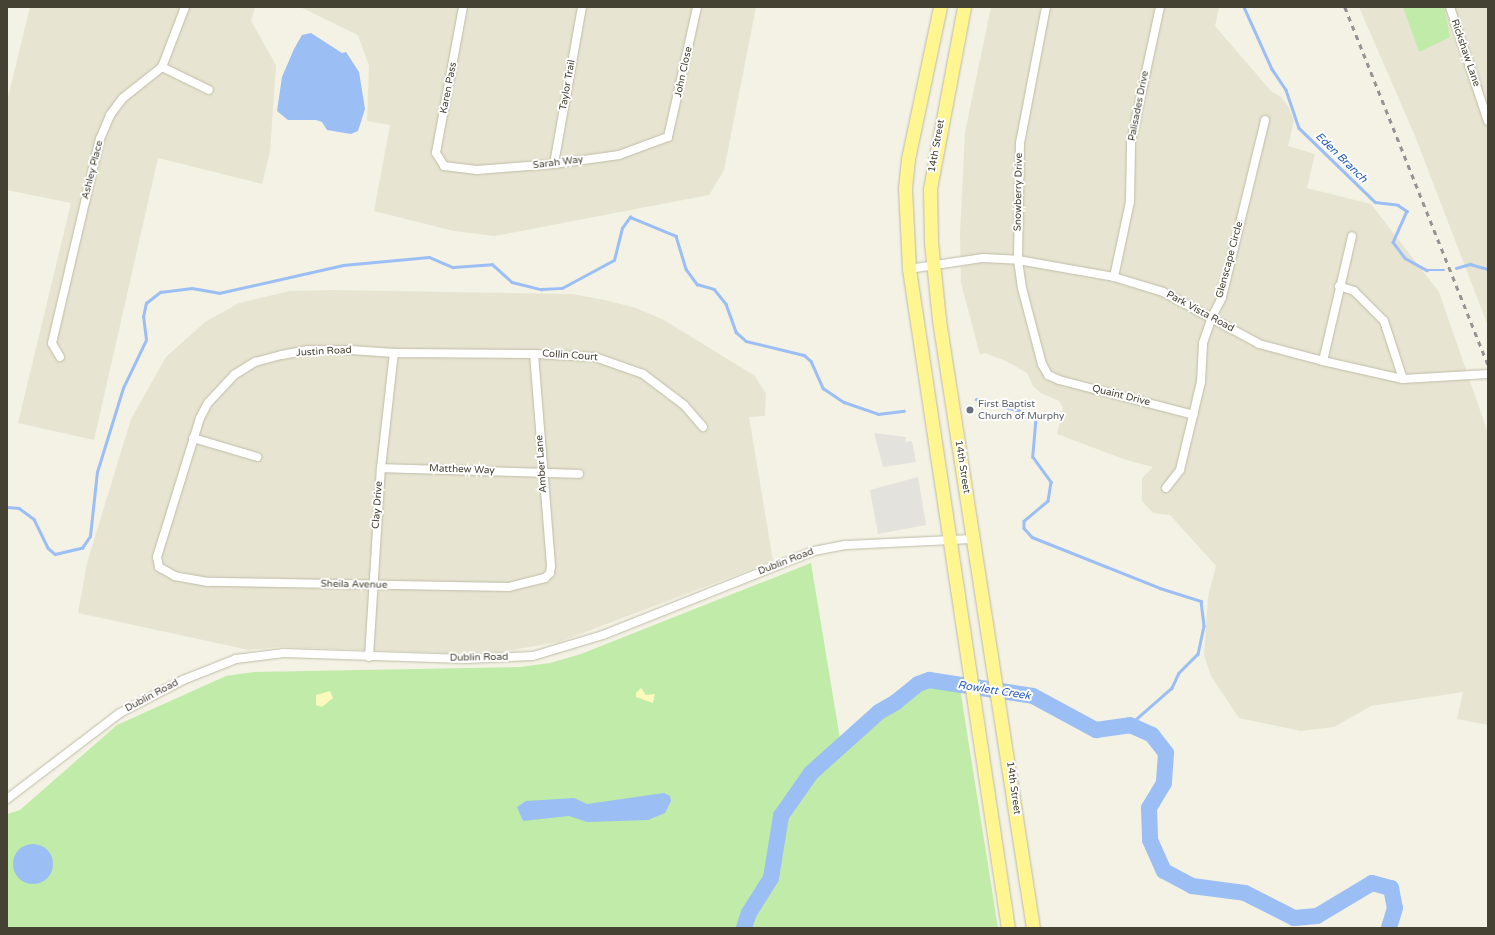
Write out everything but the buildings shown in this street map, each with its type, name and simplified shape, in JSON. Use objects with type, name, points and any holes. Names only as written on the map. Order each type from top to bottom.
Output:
[{"type":"main road","points":[[940,7],[908,159],[905,189],[909,269],[1008,928]]},
{"type":"main road","name":"14th Street","points":[[964,7],[930,188],[933,264],[939,320],[973,539],[992,647],[1033,928]]},
{"type":"street","points":[[185,7],[162,67],[209,90]]},
{"type":"street","name":"Karen Pass","points":[[444,166],[436,153],[463,7]]},
{"type":"street","name":"Taylor Trail","points":[[554,164],[582,7]]},
{"type":"street","name":"John Close","points":[[668,137],[697,7]]},
{"type":"street","name":"Snowberry Drive","points":[[1046,7],[1020,143],[1018,260],[1022,288],[1042,364],[1048,375]]},
{"type":"street","name":"Palisades Drive","points":[[1114,277],[1130,202],[1131,142],[1160,7]]},
{"type":"street","name":"Rickshaw Lane","points":[[1450,7],[1488,121]]},
{"type":"street","name":"Ashley Place","points":[[60,357],[52,343],[100,139],[110,115],[123,98],[162,67]]},
{"type":"street","name":"Glenscape Circle","points":[[1166,488],[1180,470],[1194,415],[1203,343],[1212,317],[1222,297],[1265,120]]},
{"type":"street","name":"Sarah Way","points":[[444,166],[477,170],[554,164],[619,155],[668,137]]},
{"type":"street","points":[[1323,361],[1339,286],[1352,236]]},
{"type":"street","name":"Park Vista Road","points":[[909,269],[962,259],[1018,260],[1114,277],[1163,292],[1212,317],[1258,344],[1323,361],[1403,379],[1488,374]]},
{"type":"street","points":[[1339,286],[1354,291],[1384,321],[1403,379]]},
{"type":"street","name":"Justin Road","points":[[159,567],[158,557],[193,438],[208,403],[234,375],[255,362],[308,350],[394,353],[534,354]]},
{"type":"street","name":"Clay Drive","points":[[369,657],[372,585],[381,468],[394,353]]},
{"type":"street","name":"Collin Court","points":[[534,354],[595,356],[623,364],[643,374],[684,405],[703,427]]},
{"type":"street","name":"Amber Lane","points":[[534,354],[550,573]]},
{"type":"street","name":"Quaint Drive","points":[[1048,375],[1194,415]]},
{"type":"street","points":[[193,438],[257,457]]},
{"type":"street","name":"Matthew Way","points":[[381,468],[579,474]]},
{"type":"street","name":"Dublin Road","points":[[7,799],[120,714],[212,667],[236,659],[270,654],[479,659],[540,654],[603,635],[814,551],[846,545],[973,539]]},
{"type":"street","name":"Sheila Avenue","points":[[159,567],[175,576],[208,582],[509,588],[545,578],[550,573]]},
{"type":"shaded area","points":[[30,7],[255,7],[251,21],[276,65],[270,152],[262,184],[158,158],[94,440],[18,423],[71,203],[7,190],[7,101]]},
{"type":"shaded area","points":[[300,7],[756,7],[724,170],[709,195],[495,236],[454,231],[374,211],[390,125],[367,121],[369,66],[358,35]]},
{"type":"shaded area","points":[[991,7],[1219,7],[1215,26],[1271,91],[1281,97],[1288,106],[1294,121],[1288,146],[1315,154],[1307,188],[1371,204],[1439,292],[1488,433],[1488,725],[1457,719],[1463,692],[1371,706],[1334,727],[1301,731],[1239,718],[1211,676],[1204,655],[1208,597],[1216,566],[1170,515],[1153,513],[1142,501],[1142,478],[1153,467],[1126,460],[1057,434],[1063,408],[1059,401],[1041,393],[1033,386],[1027,373],[1006,361],[985,353],[980,355],[961,283],[960,234],[965,132]]},
{"type":"shaded area","points":[[1359,7],[1488,7],[1488,326],[1415,136]]},
{"type":"shaded area","points":[[1403,7],[1444,7],[1450,37],[1419,52]]},
{"type":"shaded area","points":[[334,290],[572,294],[605,300],[636,308],[664,320],[755,376],[766,394],[765,416],[749,417],[773,561],[559,642],[501,652],[446,653],[281,647],[249,650],[78,613],[87,563],[131,419],[166,357],[205,322],[239,303],[290,291]]},
{"type":"shaded area","points":[[874,433],[906,437],[905,442],[912,441],[916,462],[883,467]]},
{"type":"shaded area","points":[[918,477],[926,525],[878,534],[870,490]]},
{"type":"shaded area","points":[[811,563],[842,751],[926,686],[960,688],[998,928],[7,928],[7,814],[20,810],[117,725],[226,676],[254,672],[520,667],[550,663],[581,654]]},
{"type":"sand","points":[[641,688],[646,695],[655,694],[653,703],[636,697],[636,693]]},
{"type":"sand","points":[[330,691],[333,698],[322,707],[316,705],[316,695]]},
{"type":"water","points":[[311,33],[342,53],[346,52],[359,72],[365,109],[358,131],[351,134],[327,130],[322,122],[316,120],[288,120],[277,111],[282,77],[294,49],[302,35]]},
{"type":"water","points":[[664,793],[670,796],[671,801],[665,813],[648,820],[587,822],[569,816],[523,821],[517,807],[526,801],[574,798],[587,804]]},
{"type":"water","points":[[37,844],[44,847],[50,853],[53,864],[52,872],[44,881],[37,884],[29,884],[22,881],[14,872],[13,860],[16,853],[25,845]]},
{"type":"waterway","name":"Eden Branch","points":[[1244,7],[1272,69],[1286,90],[1299,128],[1375,202],[1398,205],[1407,211],[1393,242],[1405,258],[1427,270],[1444,270]]},
{"type":"waterway","points":[[7,507],[19,508],[34,519],[48,548],[55,554],[82,548],[90,536],[97,472],[123,388],[146,340],[143,317],[146,303],[160,292],[192,288],[219,293],[343,265],[429,257],[453,267],[492,264],[512,282],[541,289],[562,288],[614,260],[622,228],[630,217],[676,236],[686,269],[697,284],[714,289],[726,304],[736,332],[746,341],[804,355],[811,361],[823,388],[844,402],[878,414],[904,411]]},
{"type":"waterway","name":"Eden Branch","points":[[1456,268],[1470,264],[1488,269]]},
{"type":"waterway","points":[[976,399],[1032,414],[1036,419],[1033,457],[1051,482],[1048,501],[1024,521],[1024,528],[1032,537],[1160,588],[1201,601],[1204,626],[1198,654],[1179,673],[1172,688],[1130,725]]},
{"type":"waterway","name":"Rowlett Creek","points":[[744,928],[749,913],[771,878],[781,816],[811,773],[879,712],[896,702],[918,684],[929,680],[1033,696],[1096,730],[1130,725],[1152,735],[1166,753],[1164,783],[1149,808],[1150,840],[1164,871],[1192,886],[1245,893],[1294,918],[1317,916],[1372,883],[1391,888],[1395,908],[1389,928]]},
{"type":"railway","points":[[1345,7],[1488,364]]},
{"type":"place","name":"First Baptist Church of Murphy","points":[[970,410]]}]
